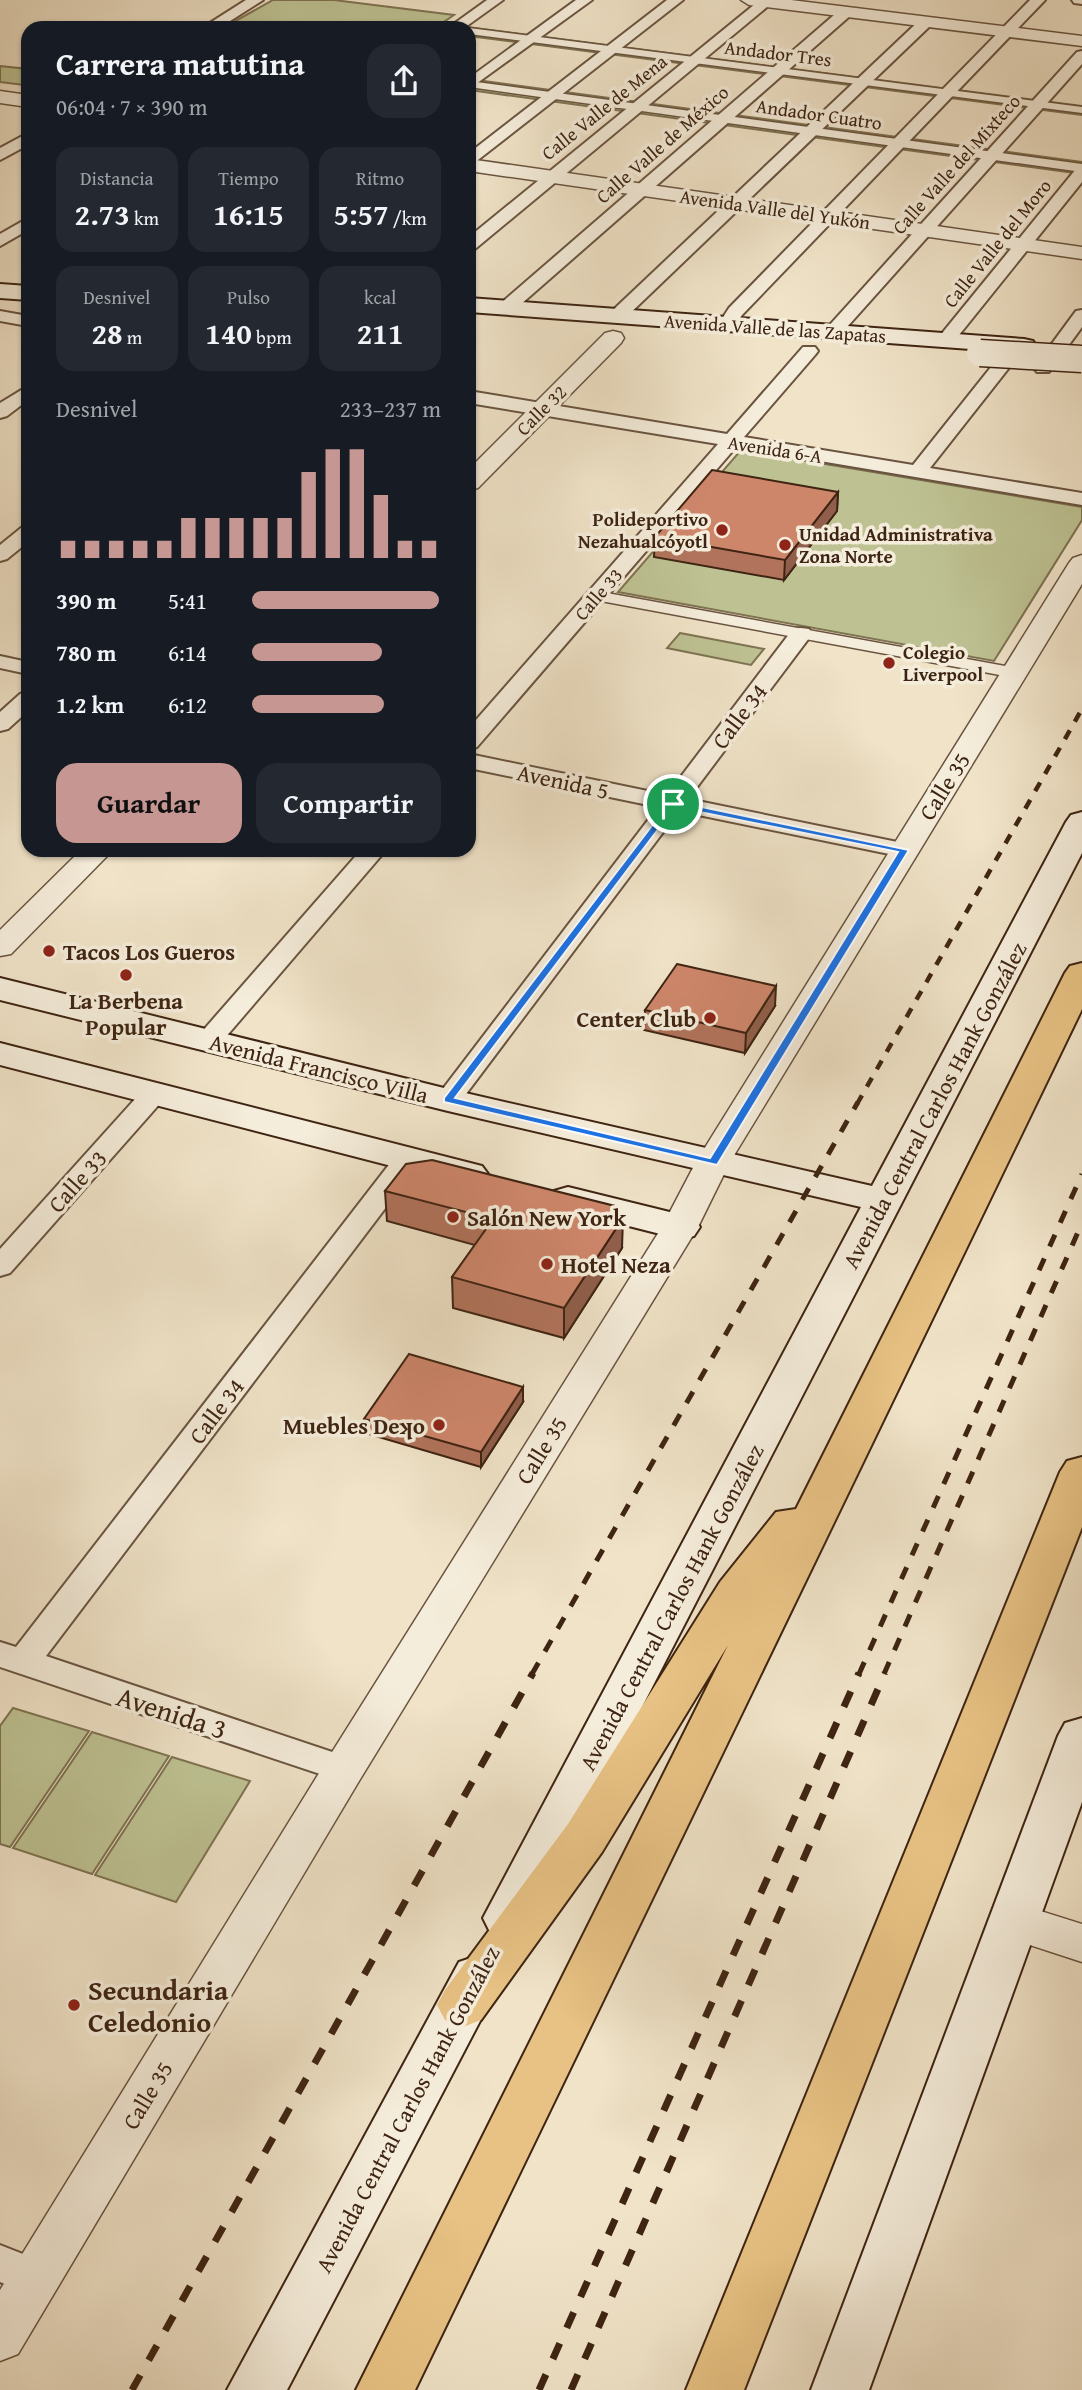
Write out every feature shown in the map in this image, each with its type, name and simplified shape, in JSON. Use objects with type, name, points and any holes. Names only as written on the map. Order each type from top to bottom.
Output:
[{"type":"highway","points":[[385,2390],[1082,973]]},
{"type":"highway","points":[[463,2004],[585,1838],[736,1594],[839,1464]]},
{"type":"highway","points":[[715,2390],[1082,1472]]},
{"type":"main road","points":[[0,286],[21,276]]},
{"type":"main road","points":[[0,286],[21,291]]},
{"type":"main road","name":"Avenida Valle de las Zapatas","points":[[476,306],[809,351],[1081,363]]},
{"type":"main road","name":"Avenida Valle de las Zapatas","points":[[476,314],[505,312],[990,359],[1043,368],[1081,363]]},
{"type":"main road","name":"Avenida Valle de las Zapatas","points":[[476,327],[727,324],[1058,349],[1081,363]]},
{"type":"main road","name":"Avenida Central Carlos Hank González","points":[[256,2390],[463,2004],[1082,822]]},
{"type":"main road","name":"Avenida Francisco Villa","points":[[0,989],[448,1100],[884,1201]]},
{"type":"main road","points":[[0,1054],[499,1182]]},
{"type":"main road","points":[[538,1191],[680,1227]]},
{"type":"main road","points":[[840,2390],[1082,1736]]},
{"type":"street","points":[[221,21],[256,0]]},
{"type":"street","points":[[465,21],[496,0]]},
{"type":"street","points":[[476,79],[585,0]]},
{"type":"street","points":[[476,156],[676,0]]},
{"type":"street","points":[[727,324],[735,312],[1038,0]]},
{"type":"street","points":[[757,1],[1082,41]]},
{"type":"street","name":"Calle Valle de Mena","points":[[476,239],[695,60],[757,1]]},
{"type":"street","name":"Calle Valle de México","points":[[505,312],[846,12]]},
{"type":"street","points":[[615,327],[736,203],[926,22]]},
{"type":"street","name":"Andador Tres","points":[[476,32],[1082,110]]},
{"type":"street","name":"Calle Valle del Mixteco","points":[[833,332],[1082,55]]},
{"type":"street","name":"Andador Cuatro","points":[[476,85],[992,155],[1082,170]]},
{"type":"street","points":[[0,97],[21,100]]},
{"type":"street","points":[[0,155],[21,142]]},
{"type":"street","name":"Avenida Valle del Yukón","points":[[476,163],[553,177],[1082,253]]},
{"type":"street","name":"Calle Valle del Moro","points":[[945,341],[1082,170]]},
{"type":"street","points":[[0,241],[21,228]]},
{"type":"street","points":[[1043,368],[1082,315]]},
{"type":"street","points":[[0,316],[21,320]]},
{"type":"street","name":"Calle 32","points":[[476,476],[543,410],[615,327]]},
{"type":"street","points":[[917,472],[990,359],[1017,346]]},
{"type":"street","name":"Calle 33","points":[[476,734],[809,351]]},
{"type":"street","points":[[0,412],[21,396]]},
{"type":"street","name":"Avenida 6-A","points":[[476,398],[1082,499]]},
{"type":"street","points":[[0,555],[21,538]]},
{"type":"street","name":"Calle 35","points":[[0,2337],[18,2270],[344,1769],[680,1227],[713,1163],[1082,563]]},
{"type":"street","points":[[596,596],[1016,673]]},
{"type":"street","name":"Calle 34","points":[[448,1100],[801,634]]},
{"type":"street","points":[[0,662],[21,666]]},
{"type":"street","points":[[0,724],[21,705]]},
{"type":"street","name":"Avenida 5","points":[[476,762],[904,850]]},
{"type":"street","points":[[0,947],[91,857]]},
{"type":"street","points":[[209,1040],[368,857]]},
{"type":"street","name":"Calle 33","points":[[0,1268],[154,1094]]},
{"type":"street","name":"Calle 34","points":[[11,1658],[408,1159]]},
{"type":"street","name":"Avenida 3","points":[[11,1658],[344,1769]]},
{"type":"street","points":[[1015,1922],[1082,1943]]},
{"type":"green space","points":[[273,0],[334,0],[454,15],[445,21],[236,21]]},
{"type":"green space","points":[[476,28],[1082,106],[1082,115],[476,37]]},
{"type":"green space","points":[[0,66],[21,68],[21,85],[0,82]]},
{"type":"green space","points":[[476,80],[1082,162],[1082,174],[476,91]]},
{"type":"green space","points":[[741,450],[1082,507],[1082,520],[994,661],[618,592]]},
{"type":"green space","points":[[680,633],[764,649],[751,665],[667,648]]},
{"type":"green space","points":[[13,1708],[89,1731],[10,1847],[0,1844],[0,1726]]},
{"type":"green space","points":[[92,1732],[169,1756],[92,1874],[13,1848]]},
{"type":"green space","points":[[172,1757],[250,1781],[176,1902],[95,1875]]},
{"type":"building","points":[[712,470],[838,492],[785,560],[655,537]]},
{"type":"building","points":[[677,964],[776,986],[746,1033],[645,1010]]},
{"type":"building","points":[[432,1160],[615,1206],[623,1218],[564,1308],[452,1277],[493,1219],[385,1191],[406,1164]]},
{"type":"building","name":"Muebles Deʞo","points":[[409,1354],[523,1387],[481,1452],[364,1419]]},
{"type":"railway","points":[[857,1104],[1082,709]]},
{"type":"railway","points":[[532,1674],[858,1102]]},
{"type":"railway","points":[[859,1674],[1082,1174]]},
{"type":"railway","points":[[884,1674],[1082,1223]]},
{"type":"railway","points":[[132,2390],[533,1673]]},
{"type":"railway","points":[[539,2390],[859,1673]]},
{"type":"railway","points":[[571,2390],[885,1673]]},
{"type":"place","name":"Polideportivo Nezahualcóyotl","points":[[722,530]]},
{"type":"place","name":"Unidad Administrativa Zona Norte","points":[[785,545]]},
{"type":"place","name":"Colegio Liverpool","points":[[889,663]]},
{"type":"place","name":"Tacos Los Gueros","points":[[49,951]]},
{"type":"place","name":"La Berbena Popular","points":[[126,975]]},
{"type":"place","name":"Center Club","points":[[710,1018]]},
{"type":"place","name":"Salón New York","points":[[453,1217]]},
{"type":"place","name":"Hotel Neza","points":[[547,1264]]},
{"type":"place","name":"Muebles Deʞo","points":[[439,1425]]},
{"type":"place","name":"Secundaria Celedonio","points":[[74,2005]]},
{"type":"route","points":[[673,804],[904,850],[713,1163],[448,1100],[673,804]]}]
